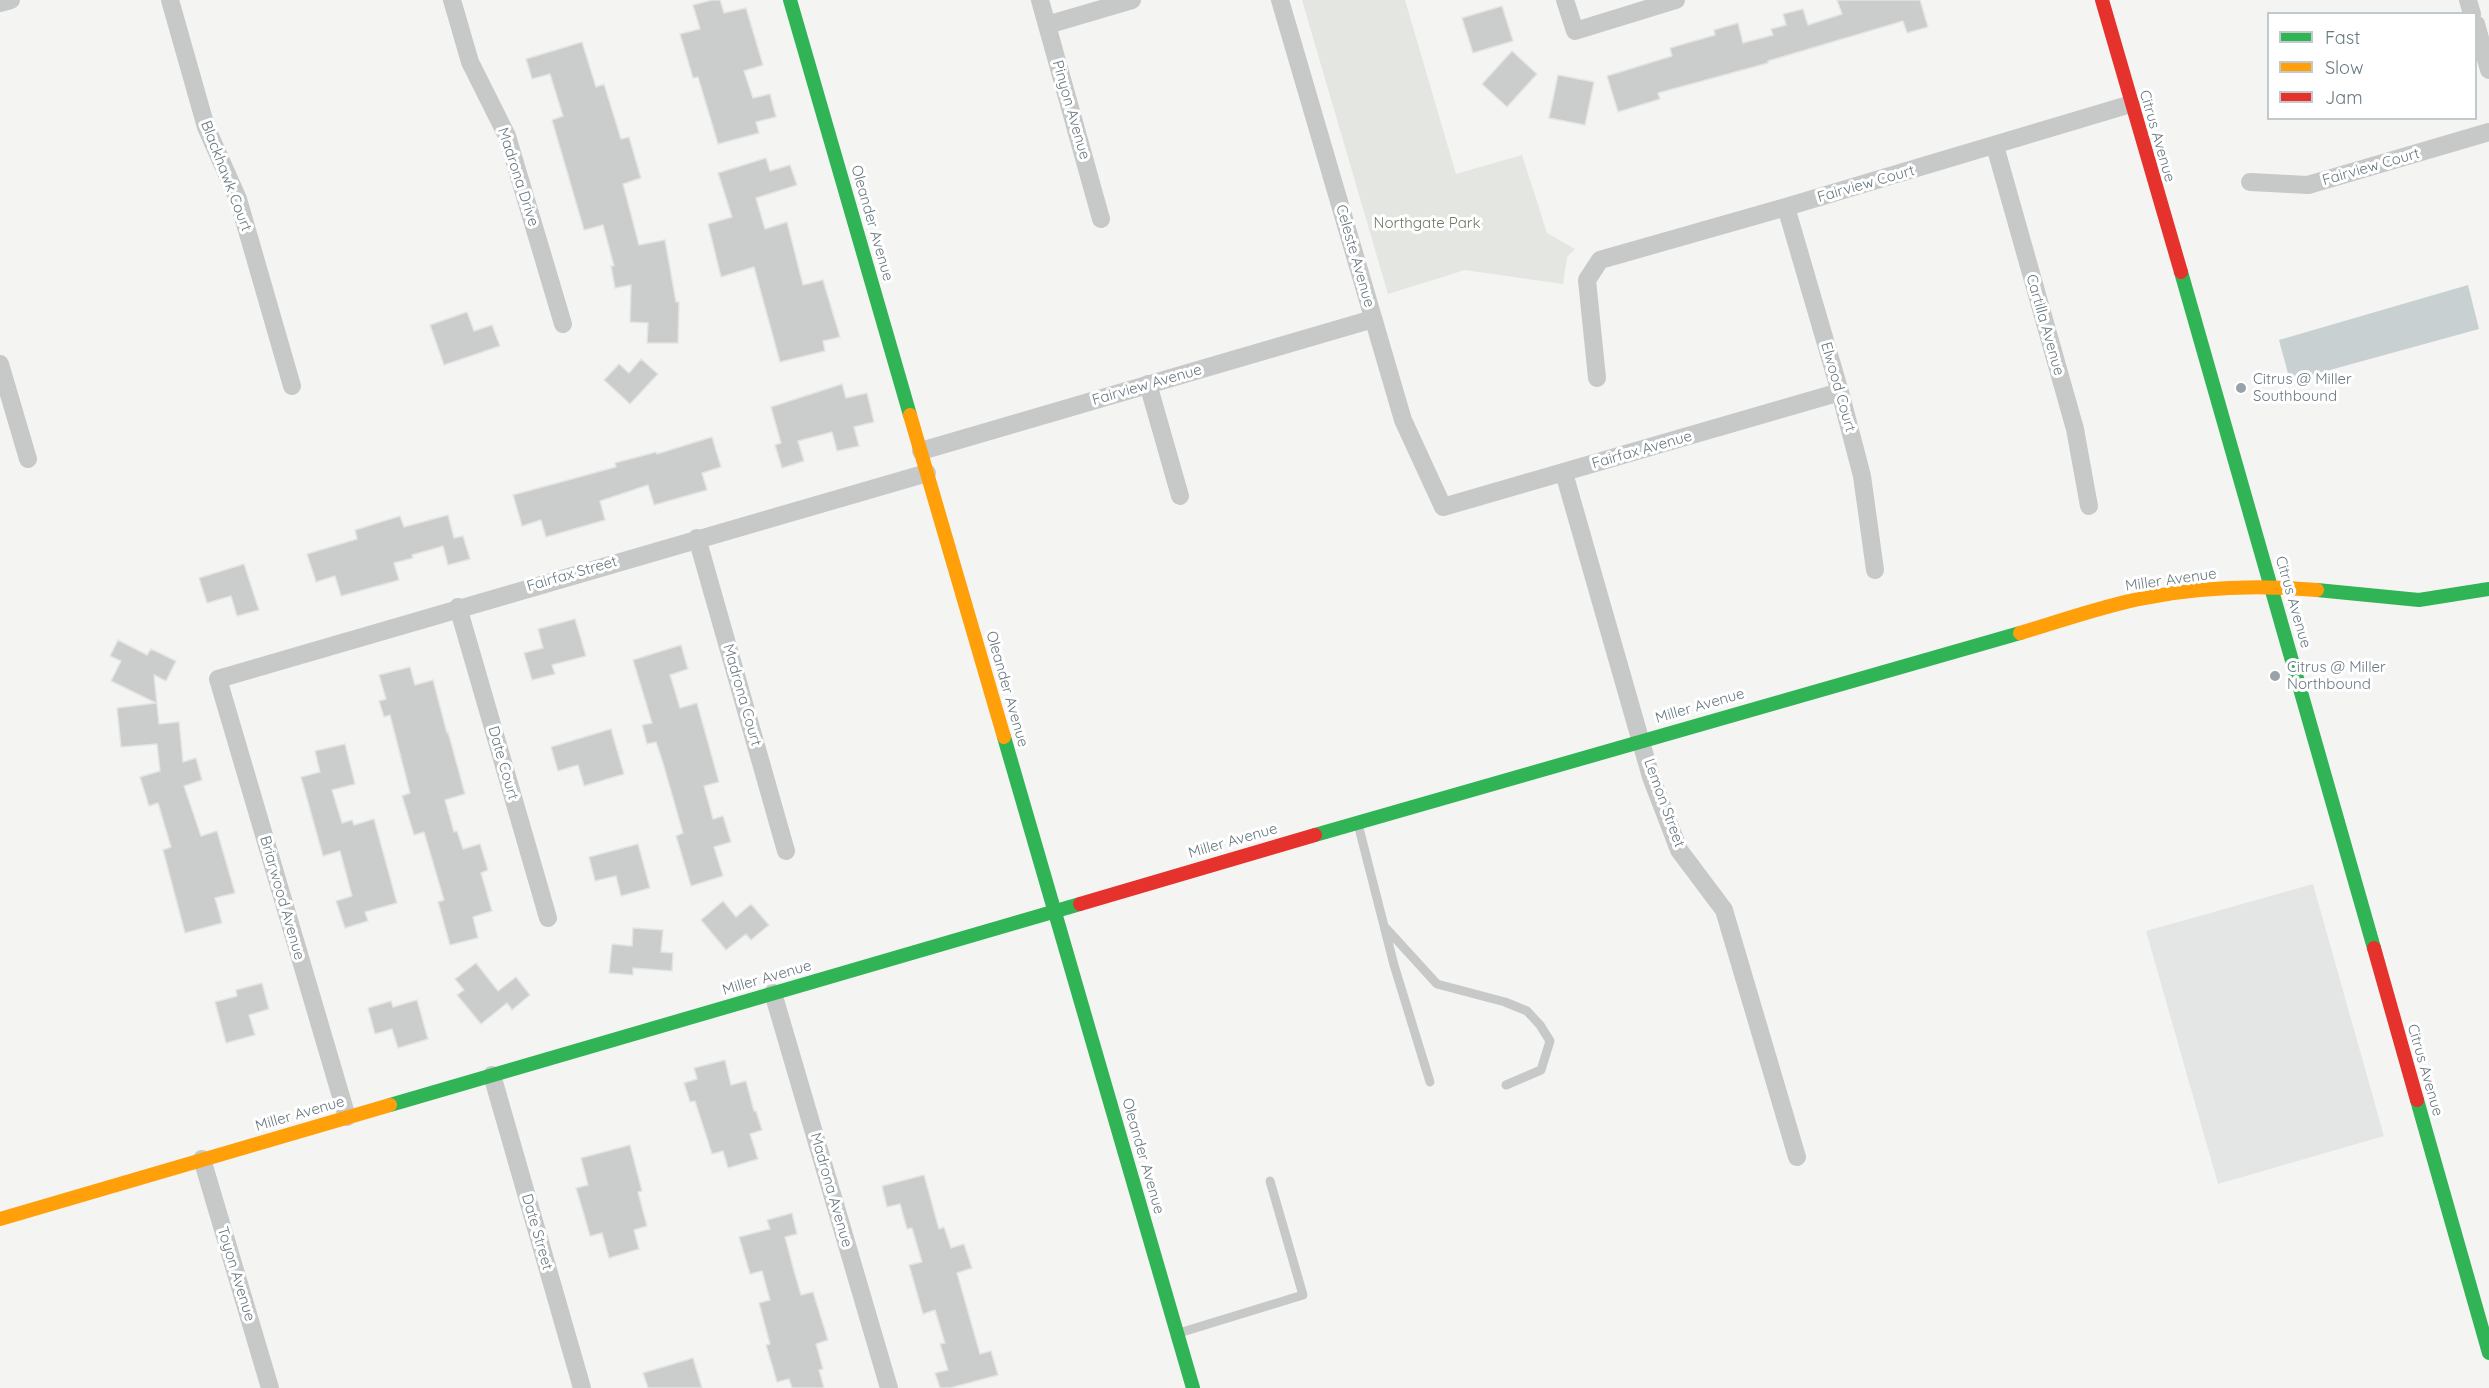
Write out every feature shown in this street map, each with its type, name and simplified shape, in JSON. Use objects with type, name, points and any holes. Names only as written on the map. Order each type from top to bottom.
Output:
[{"type":"street","points":[[0,3],[11,0]]},
{"type":"street","name":"Blackhawk Court","points":[[170,0],[206,127],[238,199],[292,386]]},
{"type":"street","name":"Madrona Drive","points":[[452,0],[470,62],[507,136],[563,324]]},
{"type":"street","name":"Oleander Avenue","points":[[790,0],[1193,1388]]},
{"type":"street","name":"Pinyon Avenue","points":[[1040,0],[1101,219]]},
{"type":"street","points":[[1047,25],[1132,0]]},
{"type":"street","name":"Celeste Avenue","points":[[1280,0],[1403,420],[1443,507]]},
{"type":"street","points":[[1565,0],[1575,31],[1676,0]]},
{"type":"street","name":"Citrus Avenue","points":[[2102,0],[2272,586],[2489,1353]]},
{"type":"street","points":[[2477,31],[2489,70]]},
{"type":"street","name":"Fairview Court","points":[[1597,378],[1587,280],[1600,260],[1995,146],[2131,104]]},
{"type":"street","name":"Fairview Court","points":[[2250,182],[2308,185],[2489,132]]},
{"type":"street","name":"Cartilla Avenue","points":[[1995,146],[2074,429],[2089,506]]},
{"type":"street","name":"Elwood Court","points":[[1786,207],[1862,476],[1875,570]]},
{"type":"street","name":"Fairview Avenue","points":[[921,451],[1373,319]]},
{"type":"street","points":[[0,364],[28,459]]},
{"type":"street","points":[[1148,384],[1180,496]]},
{"type":"street","name":"Fairfax Avenue","points":[[1443,507],[1840,392]]},
{"type":"street","name":"Fairfax Street","points":[[218,679],[927,473]]},
{"type":"street","name":"Lemon Street","points":[[1564,473],[1651,777],[1679,850],[1724,910],[1797,1156]]},
{"type":"street","name":"Madrona Court","points":[[697,538],[786,851]]},
{"type":"street","name":"Miller Avenue","points":[[0,1219],[1357,822],[2143,598],[2192,591],[2272,586],[2419,600],[2489,589]]},
{"type":"street","name":"Date Court","points":[[458,608],[548,918]]},
{"type":"street","name":"Briarwood Avenue","points":[[218,679],[347,1117]]},
{"type":"street","name":"Madrona Avenue","points":[[773,993],[889,1388]]},
{"type":"street","name":"Date Street","points":[[492,1075],[582,1388]]},
{"type":"street","name":"Toyon Avenue","points":[[202,1160],[270,1388]]},
{"type":"lane","points":[[1357,822],[1384,926],[1430,1082]]},
{"type":"lane","points":[[1384,926],[1437,984],[1505,1002],[1527,1011],[1540,1025],[1550,1041],[1541,1070],[1506,1085]]},
{"type":"lane","points":[[1177,1333],[1303,1295],[1270,1181]]},
{"type":"shaded area","points":[[2468,285],[2479,329],[2290,381],[2279,340]]},
{"type":"shaded area","points":[[2313,884],[2384,1136],[2218,1184],[2146,931]]},
{"type":"green space","name":"Northgate Park","points":[[1302,0],[1405,0],[1456,174],[1522,155],[1547,233],[1575,249],[1567,257],[1563,284],[1465,270],[1388,294]]},
{"type":"building","points":[[720,0],[724,13],[746,8],[763,65],[744,71],[753,98],[770,94],[776,117],[756,122],[759,133],[718,144],[698,77],[693,78],[680,34],[700,29],[693,5]]},
{"type":"building","points":[[1837,0],[1920,0],[1928,27],[1907,33],[1903,21],[1768,61],[1768,63],[1658,93],[1660,99],[1618,112],[1607,76],[1672,56],[1670,48],[1715,35],[1714,30],[1738,23],[1743,43],[1773,35],[1771,29],[1786,25],[1783,14],[1803,9],[1808,25],[1842,14]]},
{"type":"building","points":[[1502,6],[1513,41],[1473,53],[1462,18]]},
{"type":"building","points":[[582,42],[596,87],[604,84],[621,139],[629,137],[641,178],[623,184],[639,245],[665,240],[676,302],[679,302],[678,343],[647,343],[648,323],[630,322],[631,285],[615,288],[611,266],[614,266],[603,225],[584,230],[552,120],[563,116],[550,74],[532,79],[526,59]]},
{"type":"building","points":[[1512,51],[1537,74],[1507,107],[1482,84]]},
{"type":"building","points":[[1558,75],[1594,82],[1585,125],[1549,118]]},
{"type":"building","points":[[766,158],[770,171],[790,165],[797,185],[756,198],[765,229],[787,222],[803,285],[823,280],[840,337],[823,341],[825,351],[780,362],[754,267],[721,277],[708,224],[732,217],[718,173]]},
{"type":"building","points":[[467,312],[474,331],[492,325],[500,346],[444,365],[430,325]]},
{"type":"building","points":[[641,359],[658,374],[630,404],[604,380],[619,364],[629,373]]},
{"type":"building","points":[[842,384],[846,398],[867,393],[874,422],[854,427],[859,446],[837,451],[832,432],[798,441],[804,461],[782,468],[775,445],[781,443],[771,407]]},
{"type":"building","points":[[712,437],[721,467],[702,473],[707,490],[654,505],[648,485],[600,501],[605,520],[546,537],[541,520],[522,526],[513,495],[616,467],[615,463],[656,452],[657,454]]},
{"type":"building","points":[[448,515],[454,538],[463,536],[470,559],[448,565],[443,546],[394,563],[399,580],[341,596],[335,576],[316,582],[307,554],[357,539],[355,530],[400,516],[404,527]]},
{"type":"building","points":[[244,564],[259,610],[237,616],[231,596],[207,603],[199,578]]},
{"type":"building","points":[[575,619],[586,656],[552,665],[555,674],[532,680],[524,653],[543,648],[538,629]]},
{"type":"building","points":[[118,640],[147,655],[151,649],[176,661],[166,681],[154,675],[159,724],[179,722],[183,762],[196,758],[202,780],[184,786],[201,836],[217,831],[235,893],[215,898],[222,923],[185,933],[163,850],[171,847],[158,803],[149,806],[140,777],[160,771],[157,744],[121,747],[117,708],[156,703],[111,681],[121,661],[110,656]]},
{"type":"building","points":[[681,645],[688,669],[670,675],[680,708],[697,703],[719,782],[704,786],[713,819],[723,816],[731,842],[714,847],[723,876],[691,886],[676,836],[683,833],[663,763],[656,742],[647,744],[642,725],[652,723],[633,660]]},
{"type":"building","points":[[410,667],[415,685],[433,680],[465,794],[445,800],[454,832],[457,831],[463,849],[480,844],[488,870],[481,873],[492,911],[473,917],[478,938],[450,945],[438,902],[444,900],[424,832],[414,835],[402,796],[410,793],[390,715],[384,717],[379,701],[386,699],[379,675]]},
{"type":"building","points":[[611,729],[624,774],[584,786],[578,765],[558,771],[551,747]]},
{"type":"building","points":[[345,744],[355,784],[332,790],[342,823],[352,820],[354,825],[374,819],[397,903],[365,912],[368,921],[345,928],[336,901],[352,896],[340,851],[323,856],[301,777],[320,772],[315,751]]},
{"type":"building","points":[[638,844],[650,888],[621,896],[616,876],[595,881],[589,857]]},
{"type":"building","points":[[723,901],[736,917],[751,904],[769,925],[751,940],[746,934],[726,950],[701,920]]},
{"type":"building","points":[[633,928],[663,930],[661,952],[673,953],[672,971],[633,968],[633,975],[609,973],[612,944],[632,946]]},
{"type":"building","points":[[476,963],[498,991],[516,977],[530,995],[512,1010],[507,1003],[481,1024],[457,995],[464,990],[455,979]]},
{"type":"building","points":[[262,983],[269,1009],[249,1015],[255,1035],[226,1043],[215,1002],[237,996],[236,990]]},
{"type":"building","points":[[417,1000],[428,1039],[398,1048],[392,1029],[375,1034],[368,1008],[391,1001],[393,1007]]},
{"type":"building","points":[[725,1060],[731,1085],[746,1081],[762,1130],[750,1134],[758,1159],[728,1168],[723,1151],[712,1154],[695,1101],[690,1102],[684,1083],[697,1079],[694,1068]]},
{"type":"building","points":[[630,1145],[642,1191],[638,1192],[647,1226],[634,1230],[639,1249],[609,1258],[602,1233],[590,1236],[576,1188],[588,1185],[581,1158]]},
{"type":"building","points":[[924,1175],[939,1229],[944,1227],[951,1248],[964,1244],[972,1268],[957,1273],[980,1354],[991,1351],[998,1375],[950,1388],[940,1388],[935,1373],[948,1370],[940,1344],[945,1343],[935,1310],[923,1314],[909,1265],[922,1262],[912,1228],[907,1229],[900,1204],[887,1207],[882,1186]]},
{"type":"building","points":[[792,1213],[797,1234],[785,1237],[794,1271],[801,1295],[813,1292],[828,1340],[816,1344],[823,1369],[819,1370],[824,1388],[792,1388],[789,1379],[777,1382],[766,1345],[770,1344],[759,1303],[770,1300],[762,1271],[750,1274],[739,1237],[770,1229],[767,1220]]},
{"type":"building","points":[[693,1358],[702,1388],[648,1388],[643,1373]]},
{"type":"traffic: fast","points":[[790,0],[910,415]]},
{"type":"traffic: fast","points":[[2181,272],[2374,948]]},
{"type":"traffic: fast","points":[[2317,590],[2419,600],[2489,589]]},
{"type":"traffic: fast","points":[[1315,835],[2020,633]]},
{"type":"traffic: fast","points":[[1004,737],[1193,1388]]},
{"type":"traffic: fast","points":[[390,1105],[1080,904]]},
{"type":"traffic: fast","points":[[2417,1100],[2489,1353]]},
{"type":"traffic: slow","points":[[910,415],[1004,737]]},
{"type":"traffic: slow","points":[[2020,633],[2113,605],[2165,594],[2230,588],[2317,590]]},
{"type":"traffic: slow","points":[[0,1219],[390,1105]]},
{"type":"traffic: jam","points":[[2102,0],[2181,272]]},
{"type":"traffic: jam","points":[[1080,904],[1315,835]]},
{"type":"traffic: jam","points":[[2374,948],[2417,1100]]},
{"type":"place","name":"Citrus @ Miller Southbound","points":[[2241,388]]},
{"type":"place","name":"Citrus @ Miller Northbound","points":[[2275,676]]}]
